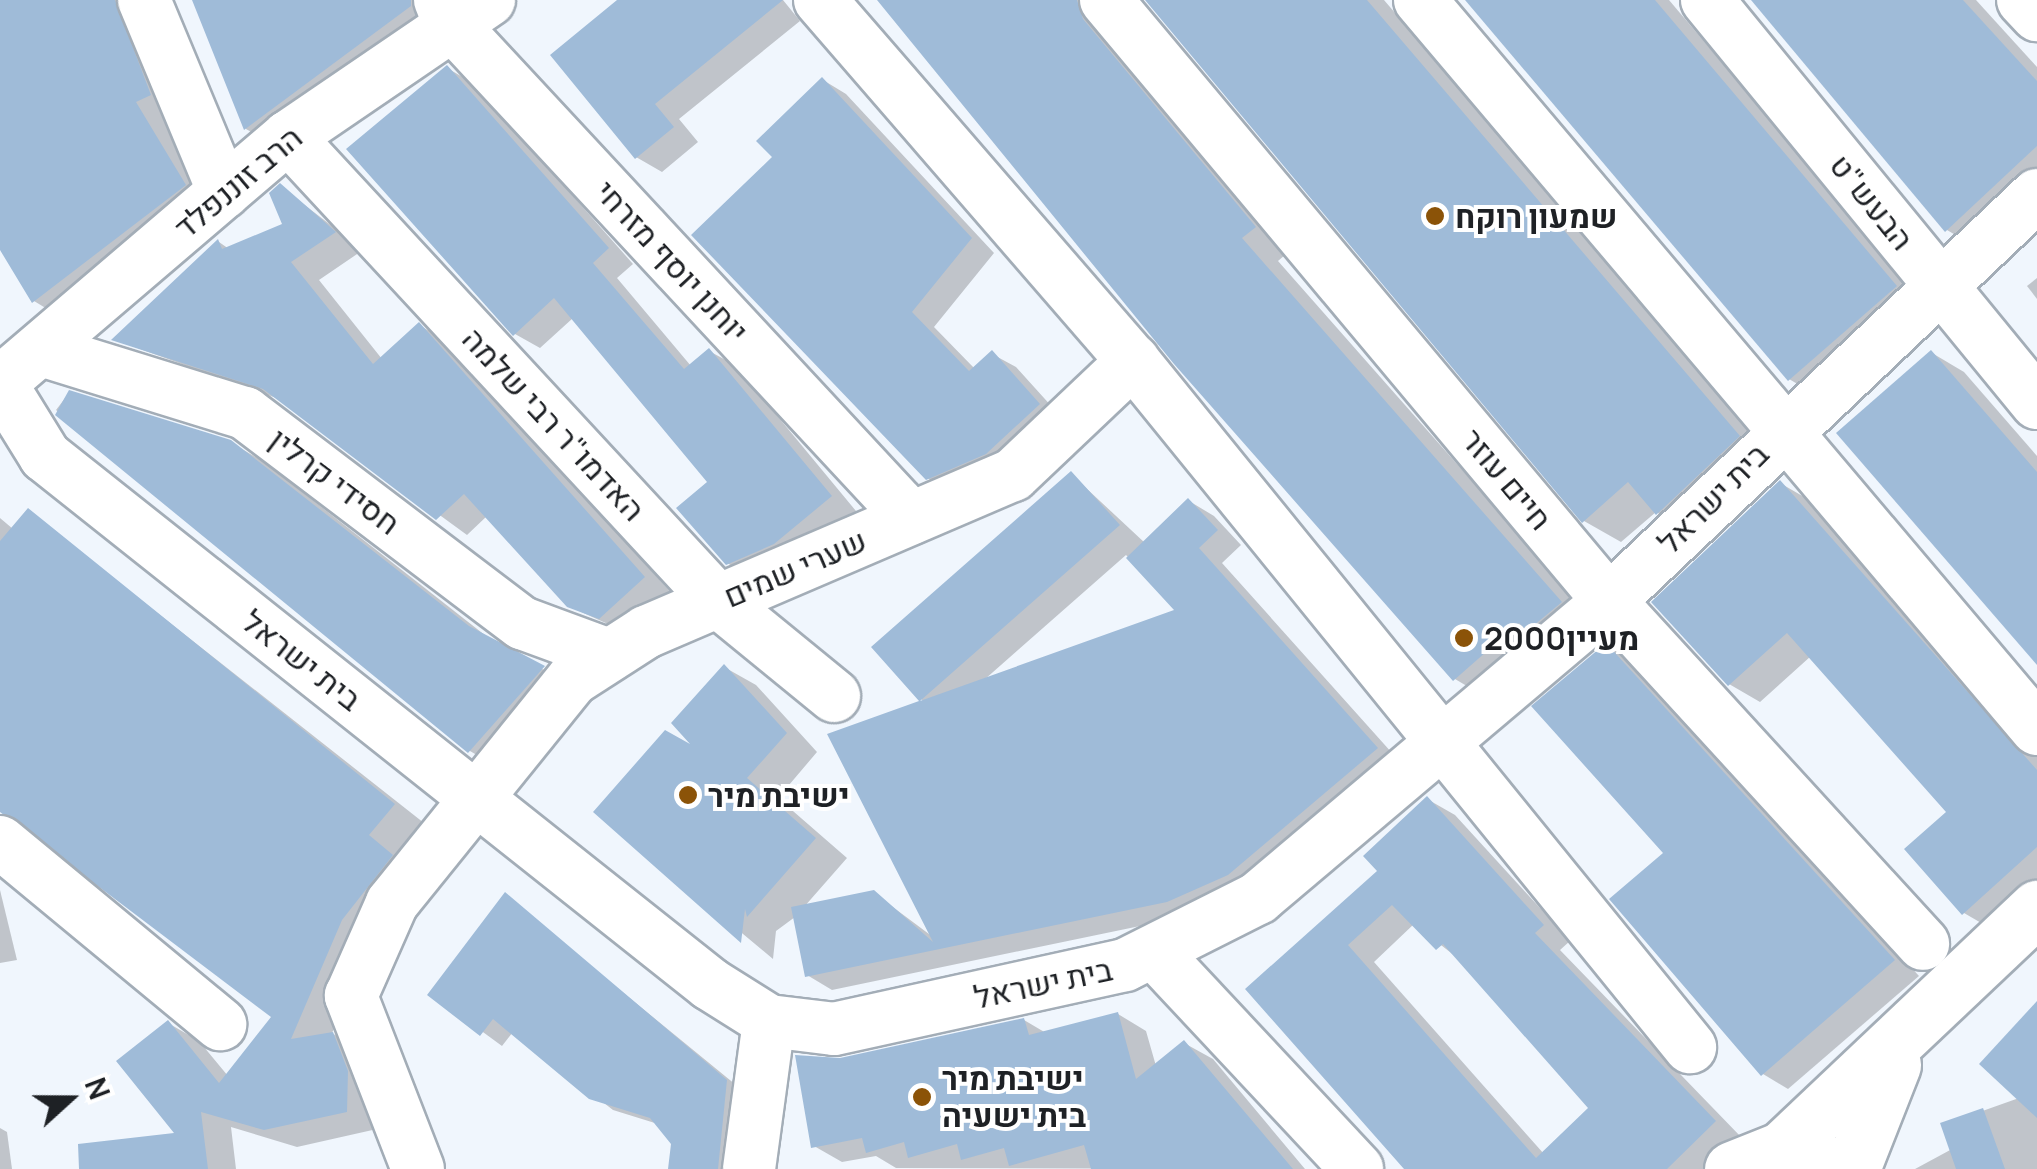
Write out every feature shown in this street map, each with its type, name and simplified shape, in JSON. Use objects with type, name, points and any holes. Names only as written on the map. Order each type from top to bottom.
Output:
[{"type":"street","points":[[144,0],[224,192]]},
{"type":"street","points":[[820,0],[1133,361],[1446,740],[1690,1047]]},
{"type":"street","name":"חיים עוזר","points":[[1106,0],[1609,601],[1923,944]]},
{"type":"street","points":[[1420,0],[2037,729]]},
{"type":"street","name":"הבעש\"ט","points":[[1707,0],[2037,403]]},
{"type":"street","points":[[2023,0],[2037,15]]},
{"type":"street","name":"הרב זוננפלד","points":[[0,383],[288,137],[459,7]]},
{"type":"street","name":"יוחנן יוסף מזרחי","points":[[459,7],[911,518]]},
{"type":"street","name":"האדמו\"ר רבי שלמה","points":[[288,137],[718,601],[834,696]]},
{"type":"street","name":"בית ישראל","points":[[0,383],[46,456],[477,798],[769,1021],[834,1029],[1157,956],[1258,898],[1609,601],[1784,429],[2037,195]]},
{"type":"street","name":"חסידי קרלין","points":[[41,350],[245,413],[522,622],[608,655]]},
{"type":"street","name":"שערי שמים","points":[[418,1169],[351,996],[392,904],[573,679],[608,655],[718,601],[1013,475],[1133,361]]},
{"type":"street","points":[[0,842],[220,1024]]},
{"type":"street","points":[[1732,1169],[1782,1149],[1914,1033],[2037,908]]},
{"type":"street","points":[[1157,956],[1356,1169]]},
{"type":"street","points":[[749,1169],[769,1021]]},
{"type":"street","points":[[1852,1169],[1860,1129],[1914,1033]]},
{"type":"street","points":[[1782,1149],[1832,1169]]},
{"type":"building","points":[[0,0],[115,0],[151,95],[136,102],[186,185],[32,303],[0,250]]},
{"type":"building","points":[[192,0],[411,0],[411,6],[244,130]]},
{"type":"building","points":[[617,0],[783,0],[655,104],[674,127],[635,159],[550,55]]},
{"type":"building","points":[[877,0],[1077,0],[1083,19],[1256,227],[1242,238],[1562,602],[1527,631],[1519,623],[1453,681],[1174,364]]},
{"type":"building","name":"שמעון רוקח","points":[[1145,0],[1367,0],[1740,436],[1656,515],[1628,482],[1582,523]]},
{"type":"building","points":[[1465,0],[1655,0],[1897,286],[1788,381]]},
{"type":"building","points":[[1751,0],[1963,0],[2037,81],[2037,146],[1945,232]]},
{"type":"building","points":[[447,65],[609,248],[593,263],[684,369],[709,348],[832,496],[774,544],[726,565],[676,508],[707,482],[554,298],[513,336],[346,149]]},
{"type":"building","points":[[822,77],[972,238],[912,312],[969,371],[992,350],[1040,404],[986,454],[926,480],[691,235],[772,157],[756,141]]},
{"type":"building","points":[[280,183],[336,232],[291,262],[373,364],[419,322],[645,577],[599,619],[567,607],[464,494],[436,520],[263,389],[111,340],[218,239],[222,249],[282,224],[269,193]]},
{"type":"building","points":[[1931,350],[2037,472],[2037,665],[1836,433]]},
{"type":"building","points":[[69,390],[231,440],[469,626],[545,666],[468,753],[55,415]]},
{"type":"building","points":[[1071,471],[1120,525],[920,701],[1174,610],[1126,558],[1188,498],[1218,530],[1199,548],[1378,748],[1228,875],[1167,902],[805,977],[791,907],[874,890],[933,942],[827,734],[919,701],[871,647]]},
{"type":"building","points":[[1780,480],[2037,770],[2037,847],[1962,915],[1904,849],[1946,812],[1787,633],[1728,686],[1651,602]]},
{"type":"building","points":[[28,508],[395,804],[369,835],[393,855],[342,920],[291,1039],[333,1032],[348,1071],[347,1112],[264,1130],[201,1112],[208,1169],[79,1169],[78,1144],[174,1133],[116,1061],[168,1020],[219,1083],[271,1017],[0,812],[0,541]]},
{"type":"building","points":[[1606,643],[1895,960],[1761,1076],[1609,899],[1663,853],[1531,706]]},
{"type":"building","name":"ישיבת מיר","points":[[724,664],[787,733],[747,778],[816,838],[747,917],[745,909],[741,943],[593,812],[665,730],[690,744],[671,723]]},
{"type":"building","points":[[1427,796],[1544,925],[1535,933],[1716,1121],[1667,1169],[1404,1169],[1245,989],[1377,871],[1363,856]],"holes":[[[1392,905],[1436,950],[1443,944],[1588,1108],[1536,1158],[1348,945]]]},
{"type":"building","points":[[505,892],[727,1080],[718,1169],[668,1169],[671,1144],[650,1118],[589,1099],[493,1019],[480,1036],[427,995]]},
{"type":"building","points":[[2037,1001],[2037,1118],[1979,1064]]},
{"type":"building","points":[[1118,1012],[1136,1079],[1184,1040],[1293,1169],[1091,1169],[1084,1145],[1009,1166],[1004,1148],[961,1160],[957,1144],[908,1158],[904,1142],[866,1153],[862,1138],[811,1148],[795,1055],[840,1058],[1024,1018],[1029,1035]]},
{"type":"building","points":[[1983,1108],[2005,1169],[1956,1169],[1940,1123]]},
{"type":"place","name":"שמעון רוקח","points":[[1435,216]]},
{"type":"place","name":"מעיין2000","points":[[1464,638]]},
{"type":"place","name":"ישיבת מיר","points":[[688,795]]},
{"type":"place","name":"ישיבת מיר בית ישעיה","points":[[922,1097]]}]
